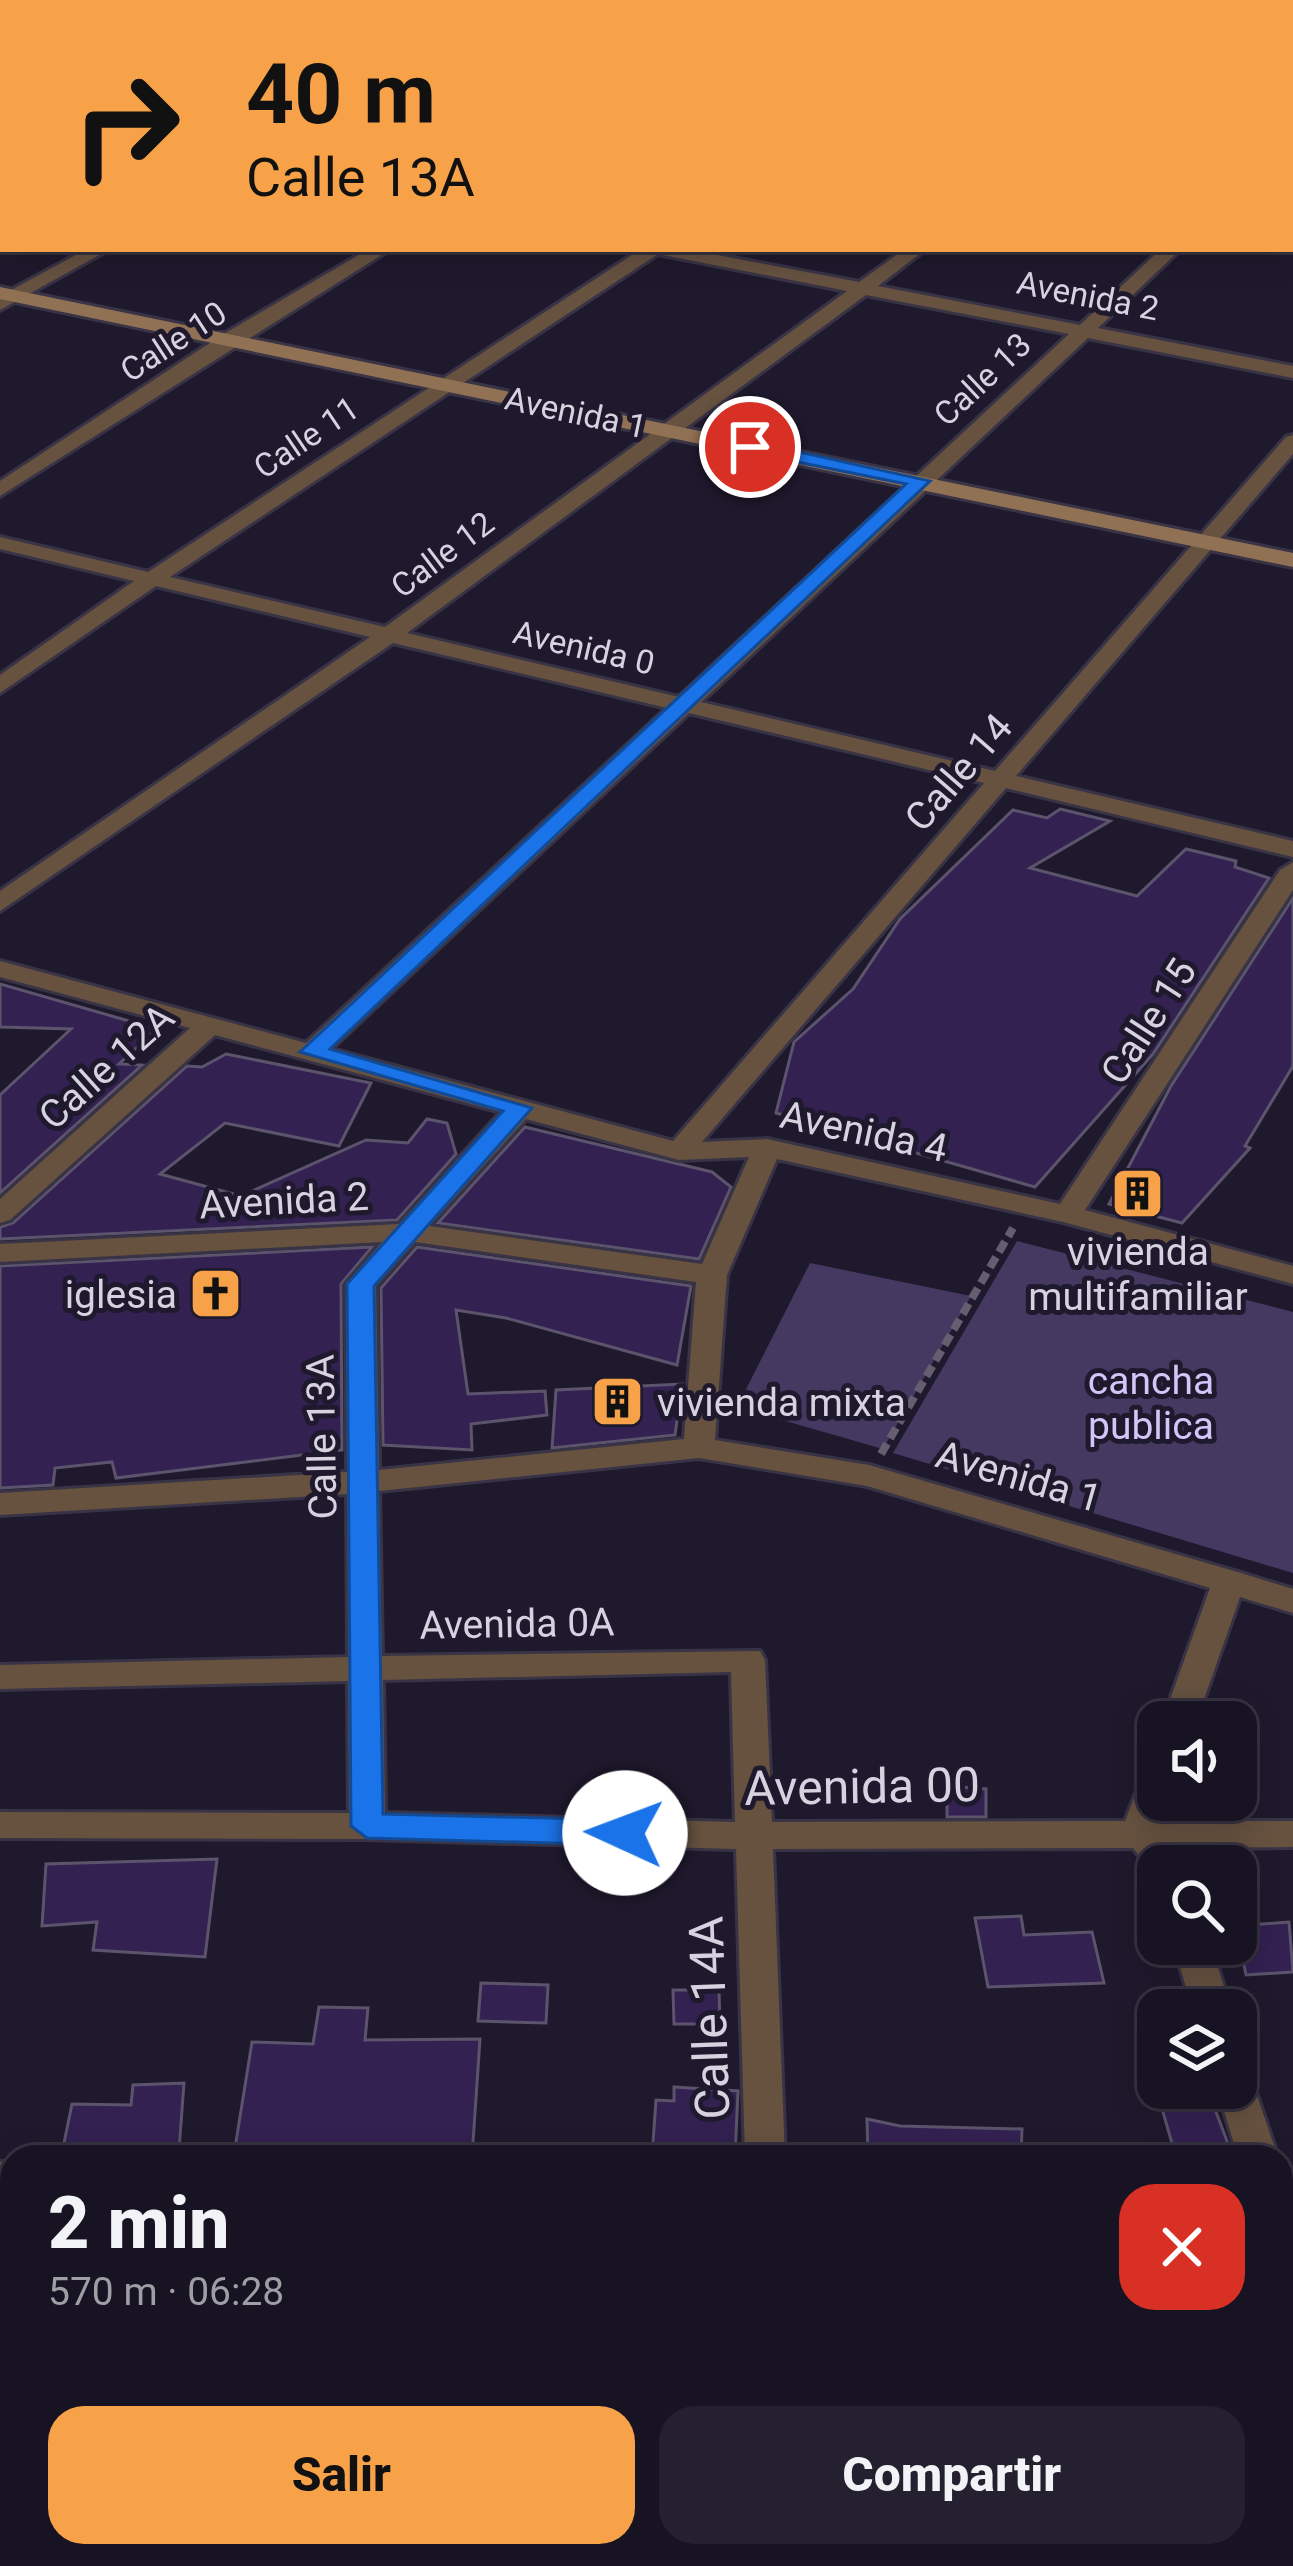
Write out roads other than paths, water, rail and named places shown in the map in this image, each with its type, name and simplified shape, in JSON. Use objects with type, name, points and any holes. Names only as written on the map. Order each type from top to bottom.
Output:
[{"type":"street","points":[[5,298],[95,252]]},
{"type":"street","name":"Calle 10","points":[[0,490],[230,340],[377,252]]},
{"type":"street","name":"Calle 11","points":[[0,686],[152,579],[651,252]]},
{"type":"street","name":"Avenida 2","points":[[672,252],[1293,372]]},
{"type":"street","name":"Calle 12","points":[[0,902],[388,635],[912,252]]},
{"type":"street","name":"Calle 13","points":[[312,1052],[1169,252]]},
{"type":"street","name":"Avenida 1","points":[[5,298],[230,340],[1293,560]]},
{"type":"street","name":"Calle 14","points":[[679,1151],[1293,441]]},
{"type":"street","name":"Avenida 0","points":[[0,543],[1293,849]]},
{"type":"street","name":"Calle 15","points":[[1068,1214],[1293,870]]},
{"type":"street","name":"Avenida 4","points":[[0,969],[679,1151],[767,1148],[1068,1214],[1293,1275]]},
{"type":"street","name":"Calle 12A","points":[[0,1214],[212,1023]]},
{"type":"street","name":"Calle 13A","points":[[367,1826],[361,1284],[520,1108]]},
{"type":"street","points":[[699,1448],[712,1275],[767,1148]]},
{"type":"street","name":"Avenida 2","points":[[0,1253],[408,1232],[712,1275]]},
{"type":"street","name":"Avenida 1","points":[[0,1504],[363,1482],[699,1448],[868,1476],[1293,1601]]},
{"type":"street","points":[[1186,1701],[1229,1581]]},
{"type":"street","name":"Avenida 0A","points":[[0,1677],[748,1660]]},
{"type":"street","name":"Calle 14A","points":[[748,1660],[765,2145]]},
{"type":"street","points":[[1143,1821],[1140,1830],[1150,1845]]},
{"type":"street","name":"Avenida 00","points":[[0,1825],[367,1826],[754,1836],[1140,1830],[1293,1834]]},
{"type":"street","points":[[1243,2109],[1254,2145]]},
{"type":"place","name":"vivienda multifamiliar","points":[[1138,1194]]},
{"type":"place","name":"iglesia","points":[[216,1294]]},
{"type":"place","name":"vivienda mixta","points":[[618,1402]]},
{"type":"park label","name":"cancha publica","points":[[1151,1402]]}]
